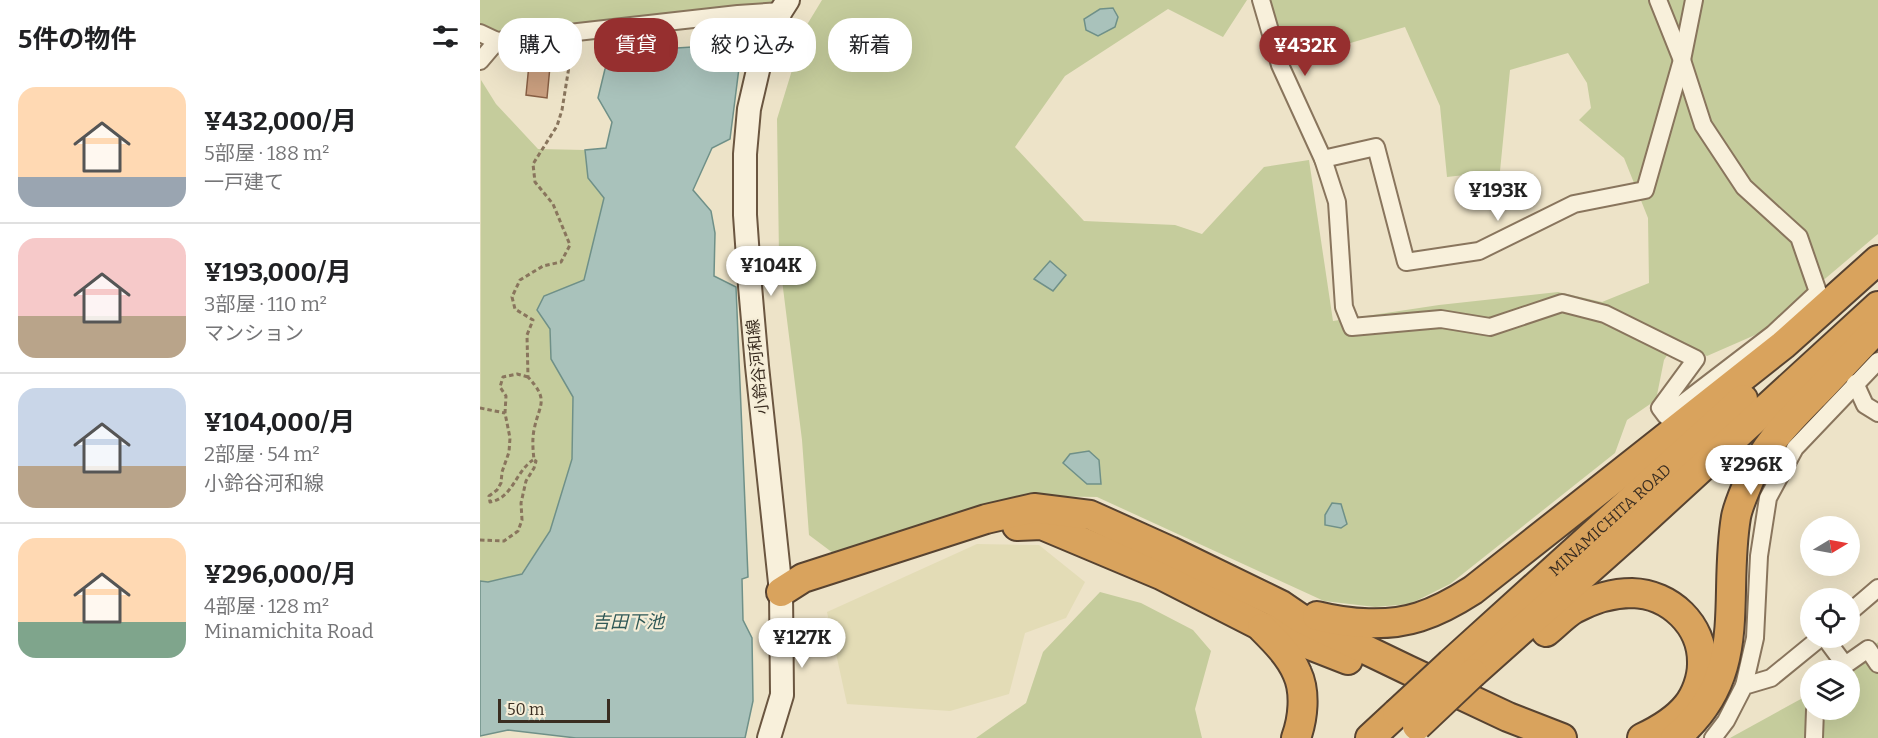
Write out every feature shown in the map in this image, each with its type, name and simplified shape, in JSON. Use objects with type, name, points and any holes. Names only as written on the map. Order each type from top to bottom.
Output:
[{"type":"highway","points":[[1281,605],[1348,622],[1385,623],[1418,618],[1457,600],[1473,590],[1783,345],[1878,260]]},
{"type":"highway","name":"MINAMICHITA ROAD","points":[[1370,738],[1416,728],[1878,276]]},
{"type":"highway","name":"MINAMICHITA ROAD","points":[[1471,672],[1628,535],[1878,306]]},
{"type":"highway","points":[[1675,738],[1688,728],[1707,703],[1714,693],[1723,670],[1730,633],[1732,566],[1737,515],[1749,481],[1782,428],[1878,327]]},
{"type":"highway","points":[[781,592],[803,578],[986,519],[1034,508],[1090,515],[1281,605],[1300,618],[1418,675],[1508,717],[1562,738]]},
{"type":"highway","points":[[781,592],[809,592],[898,560],[1007,526],[1042,525],[1161,575],[1261,626],[1395,678],[1528,738]]},
{"type":"highway","points":[[1471,672],[1573,610],[1593,601],[1633,593],[1659,599],[1685,616],[1694,630],[1702,650],[1702,677],[1688,706],[1666,726],[1642,738]]},
{"type":"highway","points":[[1261,626],[1282,650],[1298,674],[1303,704],[1296,738]]},
{"type":"main road","name":"小鈴谷河和線","points":[[768,738],[782,695],[781,592],[753,320],[745,215],[745,165],[749,109],[756,77],[784,6]]},
{"type":"street","points":[[1261,0],[1280,65],[1323,159],[1337,202],[1344,308],[1352,327],[1441,319],[1490,327],[1562,303],[1605,315],[1696,359],[1660,408],[1666,416],[1773,334],[1818,292],[1799,237],[1744,187],[1703,125],[1682,60],[1658,0]]},
{"type":"street","points":[[1323,159],[1376,147],[1406,262],[1479,251],[1574,204],[1646,190],[1682,60],[1694,0]]},
{"type":"street","points":[[480,33],[497,40],[738,14],[784,6]]},
{"type":"street","points":[[480,61],[497,40]]},
{"type":"street","points":[[1713,738],[1726,721],[1744,686],[1755,638],[1759,556],[1768,498],[1795,448],[1878,361]]},
{"type":"street","points":[[1855,383],[1865,405],[1878,413]]},
{"type":"street","points":[[1860,603],[1878,588]]},
{"type":"street","points":[[1744,686],[1771,678],[1808,648]]},
{"type":"street","points":[[1853,660],[1868,649],[1878,664]]},
{"type":"street","points":[[1814,738],[1815,720]]},
{"type":"path","points":[[528,377],[527,335],[533,320],[515,309],[512,297],[520,280],[543,266],[561,262],[570,245],[553,204],[535,182],[533,164],[557,126],[568,72]]},
{"type":"path","points":[[480,540],[504,541],[518,531],[522,520],[521,503],[526,482],[536,461],[534,460],[534,430],[542,399],[537,387],[528,377],[517,374],[503,377],[500,387],[506,396],[505,413],[510,438],[509,452],[501,483],[497,490],[489,496],[489,502],[497,501],[508,493],[520,472],[534,460]]},
{"type":"path","points":[[480,408],[505,413]]},
{"type":"shaded area","points":[[977,544],[1039,545],[1085,582],[1066,618],[1025,633],[1009,694],[950,711],[847,704],[827,612]]},
{"type":"green space","points":[[480,0],[781,0],[780,2],[636,18],[594,18],[594,23],[582,24],[582,18],[498,18],[498,32],[480,25]]},
{"type":"green space","points":[[822,0],[1247,0],[1223,37],[1168,9],[1065,76],[1015,147],[1084,221],[1175,225],[1202,234],[1264,167],[1309,160],[1333,321],[1439,305],[1558,292],[1602,302],[1649,283],[1648,218],[1624,158],[1579,120],[1591,108],[1587,83],[1568,53],[1510,70],[1500,171],[1447,177],[1440,106],[1405,27],[1289,61],[1270,0],[1878,0],[1878,234],[1762,332],[1707,356],[1676,341],[1664,360],[1656,400],[1627,420],[1615,453],[1450,584],[1410,604],[1375,607],[1324,601],[1097,497],[1036,496],[982,506],[833,553],[809,535],[802,440],[779,256],[777,119],[791,72],[816,72],[816,18],[811,18]]},
{"type":"green space","points":[[481,80],[496,104],[538,149],[585,150],[588,178],[604,198],[584,281],[544,296],[550,329],[551,359],[573,397],[572,460],[550,531],[521,574],[488,582],[480,581]]},
{"type":"green space","points":[[1100,592],[1141,603],[1193,630],[1211,651],[1195,709],[1202,738],[976,738],[1026,703],[1043,652]]},
{"type":"green space","points":[[1878,642],[1878,738],[1730,738],[1800,700],[1800,720],[1860,720],[1860,662]]},
{"type":"water","points":[[1113,8],[1118,17],[1115,27],[1098,36],[1086,30],[1084,19],[1100,9]]},
{"type":"water","name":"吉田下池","points":[[690,47],[690,72],[738,72],[730,139],[712,148],[693,190],[711,211],[715,233],[714,276],[736,287],[748,577],[742,579],[743,620],[752,638],[753,701],[745,738],[576,738],[508,730],[480,736],[480,581],[488,582],[522,574],[550,531],[572,459],[573,397],[551,359],[550,329],[537,310],[544,296],[584,280],[604,198],[588,178],[585,150],[606,148],[612,122],[598,98],[604,72],[678,72],[678,48]]},
{"type":"water","points":[[1050,261],[1066,275],[1053,291],[1034,279]]},
{"type":"water","points":[[1089,451],[1099,460],[1101,484],[1087,484],[1063,463],[1070,454]]},
{"type":"water","points":[[1332,503],[1341,504],[1347,524],[1341,528],[1325,525],[1325,515]]},
{"type":"building","points":[[528,72],[549,72],[547,98],[526,95]]}]
